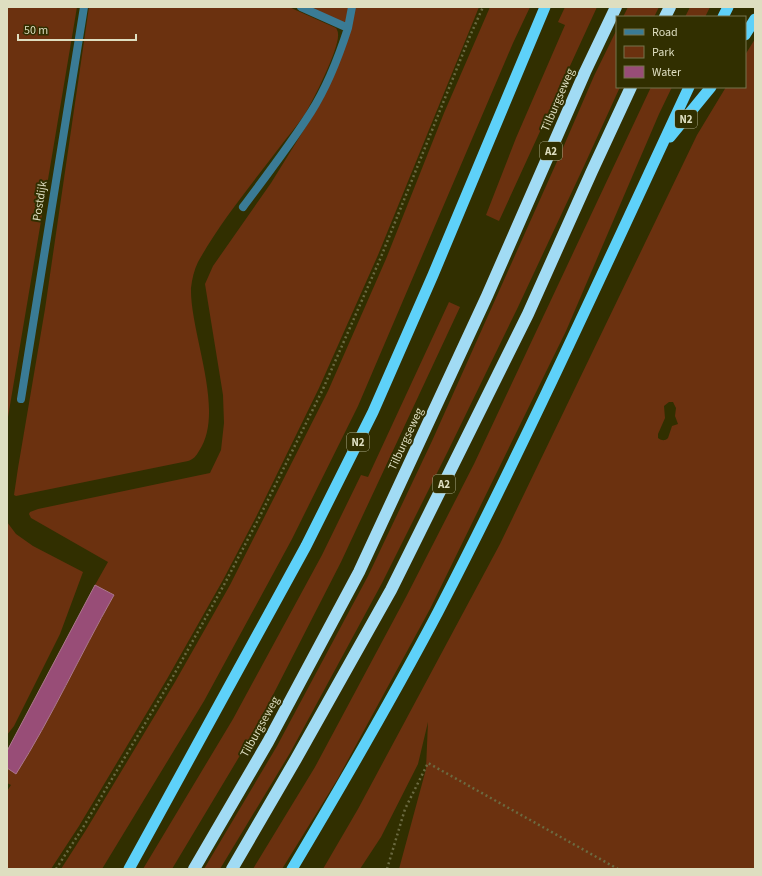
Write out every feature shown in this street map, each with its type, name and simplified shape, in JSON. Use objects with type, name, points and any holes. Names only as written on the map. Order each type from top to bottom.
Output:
[{"type":"highway","name":"N2","points":[[128,869],[306,546],[373,412],[430,282],[545,7]]},
{"type":"highway","name":"Tilburgseweg","points":[[194,869],[268,742],[359,572],[488,296],[585,72],[616,7]]},
{"type":"highway","points":[[666,16],[670,7]]},
{"type":"highway","points":[[724,16],[728,7]]},
{"type":"highway","points":[[746,33],[755,19]]},
{"type":"highway","name":"A2","points":[[232,869],[391,590],[528,314],[632,88]]},
{"type":"highway","name":"N2","points":[[292,869],[343,784],[437,613],[508,472],[689,88]]},
{"type":"highway","name":"N2","points":[[660,150],[710,88]]},
{"type":"street","name":"Postdijk","points":[[21,399],[84,7]]},
{"type":"street","points":[[301,7],[348,28]]},
{"type":"street","points":[[243,207],[312,111],[341,50],[348,28],[352,7]]},
{"type":"path","points":[[56,869],[171,680],[225,583],[266,503],[322,389],[381,257],[483,7]]},
{"type":"path","points":[[387,869],[405,808],[428,763],[618,869]]},
{"type":"green space","points":[[7,7],[77,7],[7,423]]},
{"type":"green space","points":[[89,7],[289,7],[336,28],[338,33],[335,50],[314,98],[305,114],[226,218],[195,268],[191,288],[192,307],[205,372],[209,415],[206,434],[197,454],[188,461],[16,496],[14,495],[18,468],[45,309]]},
{"type":"green space","points":[[296,7],[479,7],[378,255],[319,388],[256,517],[223,580],[167,679],[79,826],[51,869],[7,869],[7,791],[11,785],[7,783],[7,768],[16,774],[42,730],[114,595],[95,585],[108,562],[31,518],[29,514],[30,512],[38,509],[210,473],[221,450],[224,423],[223,395],[205,284],[213,266],[271,183],[323,99],[348,30]]},
{"type":"green space","points":[[490,7],[530,7],[513,43],[358,406],[292,539],[204,701],[102,869],[61,869],[175,682],[230,585],[328,391],[386,259],[444,113]]},
{"type":"green space","points":[[565,7],[597,7],[499,221],[486,215],[516,138],[565,25],[558,22]]},
{"type":"green space","points":[[628,7],[659,7],[654,16],[624,16]]},
{"type":"green space","points":[[690,7],[710,7],[706,16],[686,16]]},
{"type":"green space","points":[[616,31],[616,88],[620,88],[518,307],[448,451],[382,583],[290,753],[220,869],[204,869],[277,746],[368,576],[432,441],[594,76]]},
{"type":"green space","points":[[755,39],[755,869],[399,869],[426,769],[428,722],[418,764],[381,837],[360,869],[323,869],[358,809],[500,544],[697,135],[725,88],[746,88],[746,53]],"holes":[[[669,402],[673,402],[676,408],[675,416],[678,424],[672,426],[668,438],[665,440],[658,438],[658,434],[665,418],[664,406]]]},
{"type":"green space","points":[[651,88],[672,88],[566,331],[430,609],[337,780],[282,869],[253,869],[315,767],[406,597],[474,464]]},
{"type":"green space","points":[[449,302],[460,307],[341,562],[254,732],[172,869],[143,869],[233,719],[322,555],[361,475],[368,477]]},
{"type":"green space","points":[[7,522],[16,534],[33,546],[83,572],[60,634],[14,726],[7,735]]},
{"type":"water","points":[[95,585],[114,595],[42,730],[16,774],[7,768],[7,751]]}]
